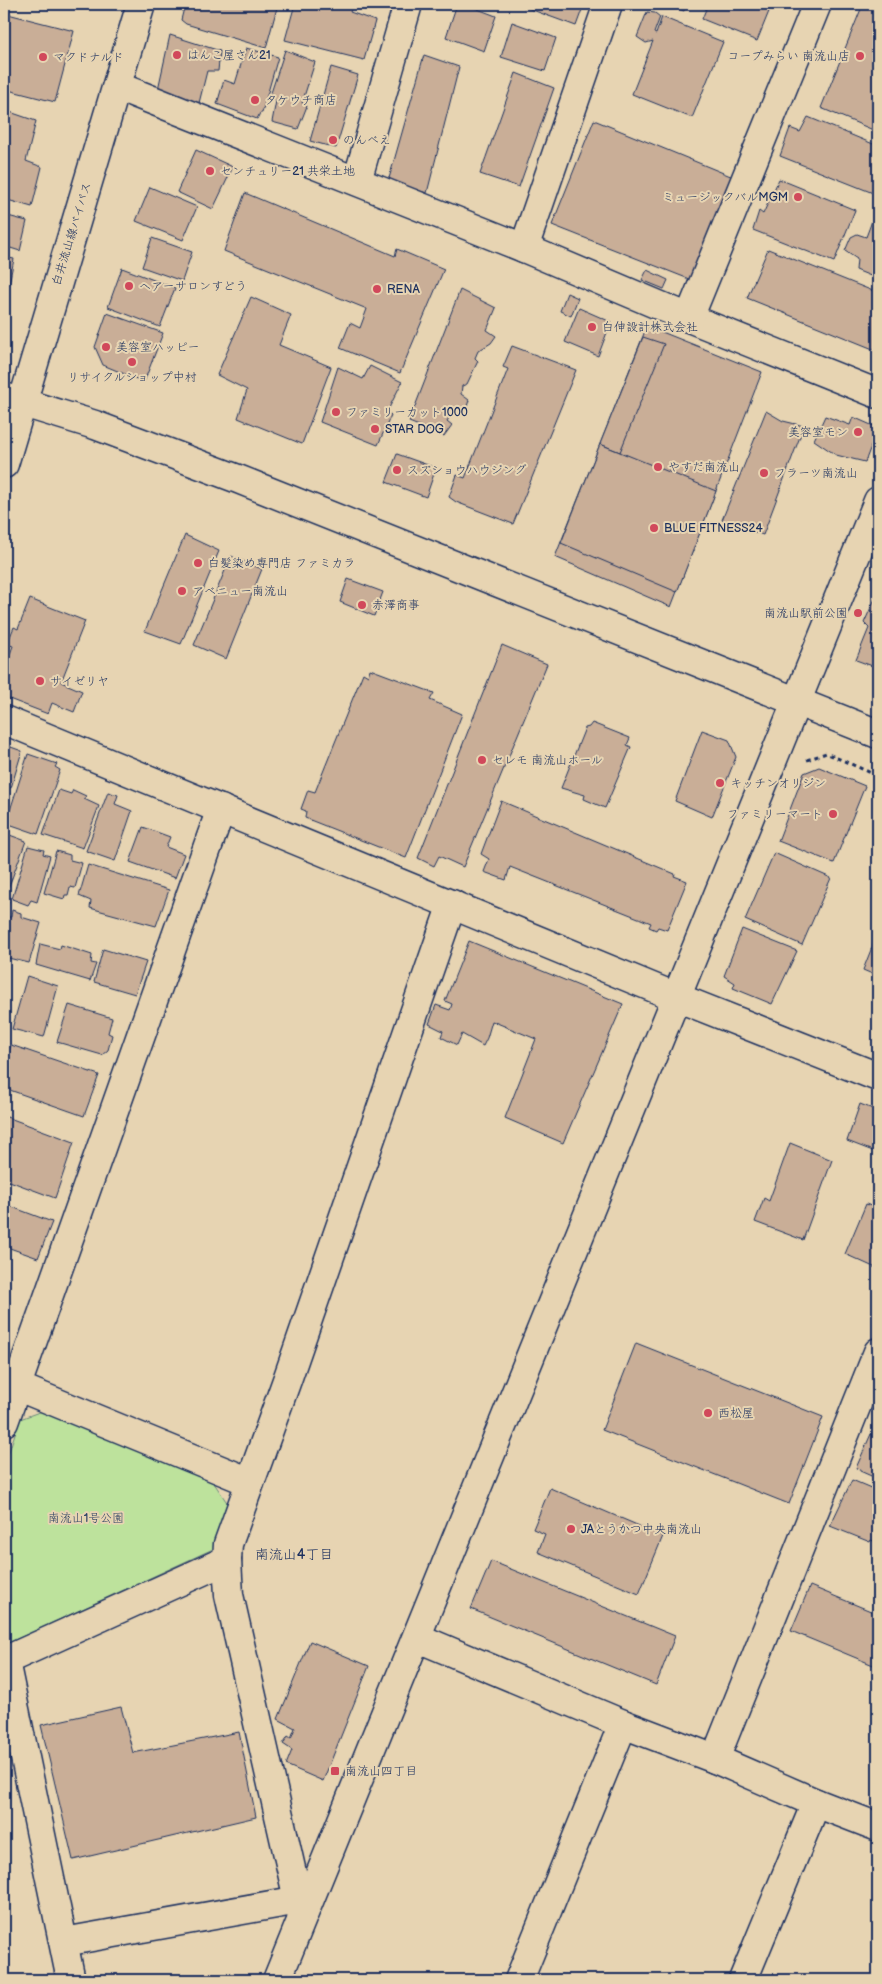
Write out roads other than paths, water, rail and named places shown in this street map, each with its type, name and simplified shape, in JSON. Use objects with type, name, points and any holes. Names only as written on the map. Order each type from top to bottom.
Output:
[{"type":"street","name":"白井流山線バイパス","points":[[4,464],[13,399],[117,86],[141,4]]},
{"type":"street","points":[[357,181],[408,4]]},
{"type":"street","points":[[524,248],[608,4]]},
{"type":"street","points":[[689,318],[817,4]]},
{"type":"street","points":[[117,86],[524,248],[689,318],[878,394]]},
{"type":"street","points":[[13,399],[95,425],[238,479],[798,700],[878,734]]},
{"type":"street","points":[[278,1980],[301,1908],[418,1638],[878,501]]},
{"type":"street","points":[[4,720],[676,997],[878,1077]]},
{"type":"street","points":[[4,1422],[10,1384],[220,809]]},
{"type":"street","points":[[301,1908],[229,1595],[228,1544],[287,1380],[452,904]]},
{"type":"street","points":[[715,1759],[878,1352]]},
{"type":"street","points":[[10,1384],[250,1482]]},
{"type":"street","points":[[71,1980],[4,1661],[227,1560]]},
{"type":"street","points":[[418,1638],[623,1724],[715,1759],[816,1803],[878,1827]]},
{"type":"street","points":[[520,1980],[623,1724]]},
{"type":"street","points":[[743,1980],[816,1803]]},
{"type":"street","points":[[64,1942],[301,1908]]},
{"type":"place","name":"はんこ屋さん21","points":[[177,55]]},
{"type":"place","name":"コープみらい 南流山店","points":[[860,56]]},
{"type":"place","name":"マクドナルド","points":[[43,57]]},
{"type":"place","name":"タケウチ商店","points":[[255,100]]},
{"type":"place","name":"のんべえ","points":[[333,140]]},
{"type":"place","name":"センチュリー21 共栄土地","points":[[210,171]]},
{"type":"place","name":"ミュージックバルMGM","points":[[798,197]]},
{"type":"place","name":"ヘアーサロンすどう","points":[[129,286]]},
{"type":"place","name":"RENA","points":[[377,289]]},
{"type":"place","name":"白伸設計株式会社","points":[[592,327]]},
{"type":"place","name":"美容室ハッピー","points":[[106,347]]},
{"type":"place","name":"リサイクルショップ中村","points":[[132,362]]},
{"type":"place","name":"ファミリーカット1000","points":[[336,412]]},
{"type":"place","name":"STAR DOG","points":[[375,429]]},
{"type":"place","name":"美容室モン","points":[[858,432]]},
{"type":"place","name":"やすだ南流山","points":[[658,467]]},
{"type":"place","name":"スズショウハウジング","points":[[397,470]]},
{"type":"place","name":"フラーツ南流山","points":[[764,473]]},
{"type":"place","name":"BLUE FITNESS24","points":[[654,528]]},
{"type":"place","name":"白髪染め専門店 ファミカラ","points":[[198,563]]},
{"type":"place","name":"アベニュー南流山","points":[[182,591]]},
{"type":"place","name":"赤澤商事","points":[[362,605]]},
{"type":"place","name":"南流山駅前公園","points":[[858,613]]},
{"type":"place","name":"サイゼリヤ","points":[[40,681]]},
{"type":"place","name":"セレモ 南流山ホール","points":[[482,760]]},
{"type":"place","name":"キッチンオリジン","points":[[720,783]]},
{"type":"place","name":"ファミリーマート","points":[[833,814]]},
{"type":"place","name":"西松屋","points":[[708,1413]]},
{"type":"place","name":"JAとうかつ中央南流山","points":[[571,1529]]},
{"type":"place","name":"南流山四丁目","points":[[335,1771]]},
{"type":"district","name":"南流山4丁目","points":[[294,1554]]},
{"type":"park label","name":"南流山1号公園","points":[[86,1518]]}]
